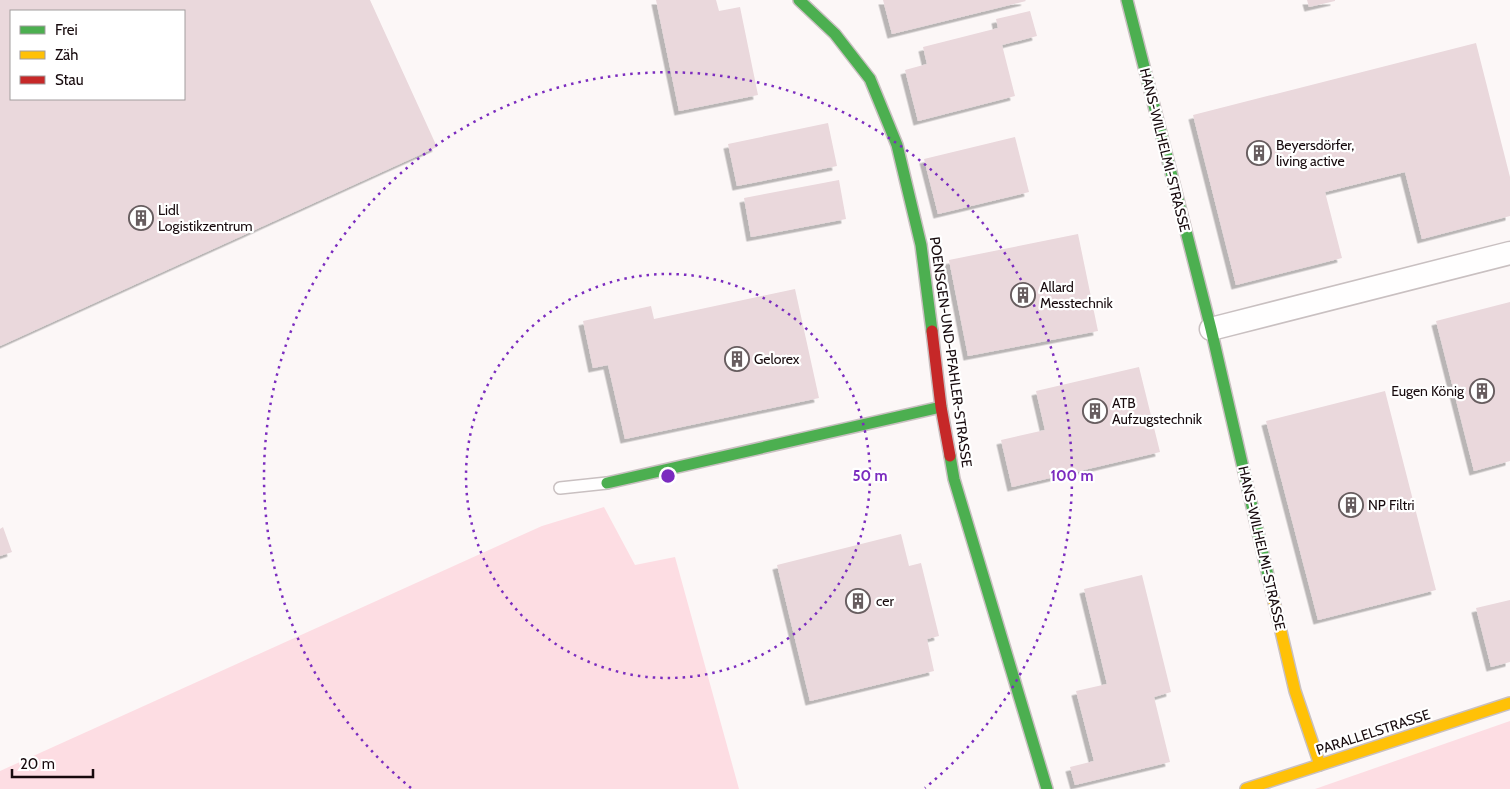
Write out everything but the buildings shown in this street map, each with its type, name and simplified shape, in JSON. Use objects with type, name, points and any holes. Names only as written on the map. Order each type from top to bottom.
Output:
[{"type":"street","name":"POENSGEN-UND-PFAHLER-STRASSE","points":[[799,0],[835,34],[870,79],[897,145],[922,245],[941,407],[954,478],[1048,789]]},
{"type":"street","name":"HANS-WILHELMI-STRASSE","points":[[1127,0],[1211,329],[1295,691],[1320,765]]},
{"type":"street","points":[[1211,329],[1510,253]]},
{"type":"street","points":[[607,483],[941,407]]},
{"type":"street","name":"PARALLELSTRASSE","points":[[1246,789],[1510,704]]},
{"type":"lane","points":[[560,488],[607,483]]},
{"type":"shaded area","points":[[604,507],[635,565],[675,557],[739,789],[0,789],[0,771],[542,526]]},
{"type":"shaded area","points":[[1510,721],[1510,789],[1315,789]]},
{"type":"traffic: fast","points":[[799,0],[835,34],[870,79],[897,145],[921,245],[932,331]]},
{"type":"traffic: fast","points":[[1127,0],[1211,329],[1272,593]]},
{"type":"traffic: fast","points":[[607,483],[941,407]]},
{"type":"traffic: fast","points":[[950,456],[954,479],[1047,789]]},
{"type":"traffic: slow","points":[[1272,593],[1295,691],[1320,765]]},
{"type":"traffic: slow","points":[[1246,789],[1510,703]]},
{"type":"traffic: jam","points":[[932,331],[941,407],[950,456]]},
{"type":"place","name":"Beyersdörfer, living active","points":[[1259,153]]},
{"type":"place","name":"Lidl Logistikzentrum","points":[[141,218]]},
{"type":"place","name":"Allard Messtechnik","points":[[1023,295]]},
{"type":"place","name":"Gelorex","points":[[737,359]]},
{"type":"place","name":"Eugen König","points":[[1482,391]]},
{"type":"place","name":"ATB Aufzugstechnik","points":[[1095,411]]},
{"type":"place","name":"NP Filtri","points":[[1351,505]]},
{"type":"place","name":"cer","points":[[858,601]]}]
